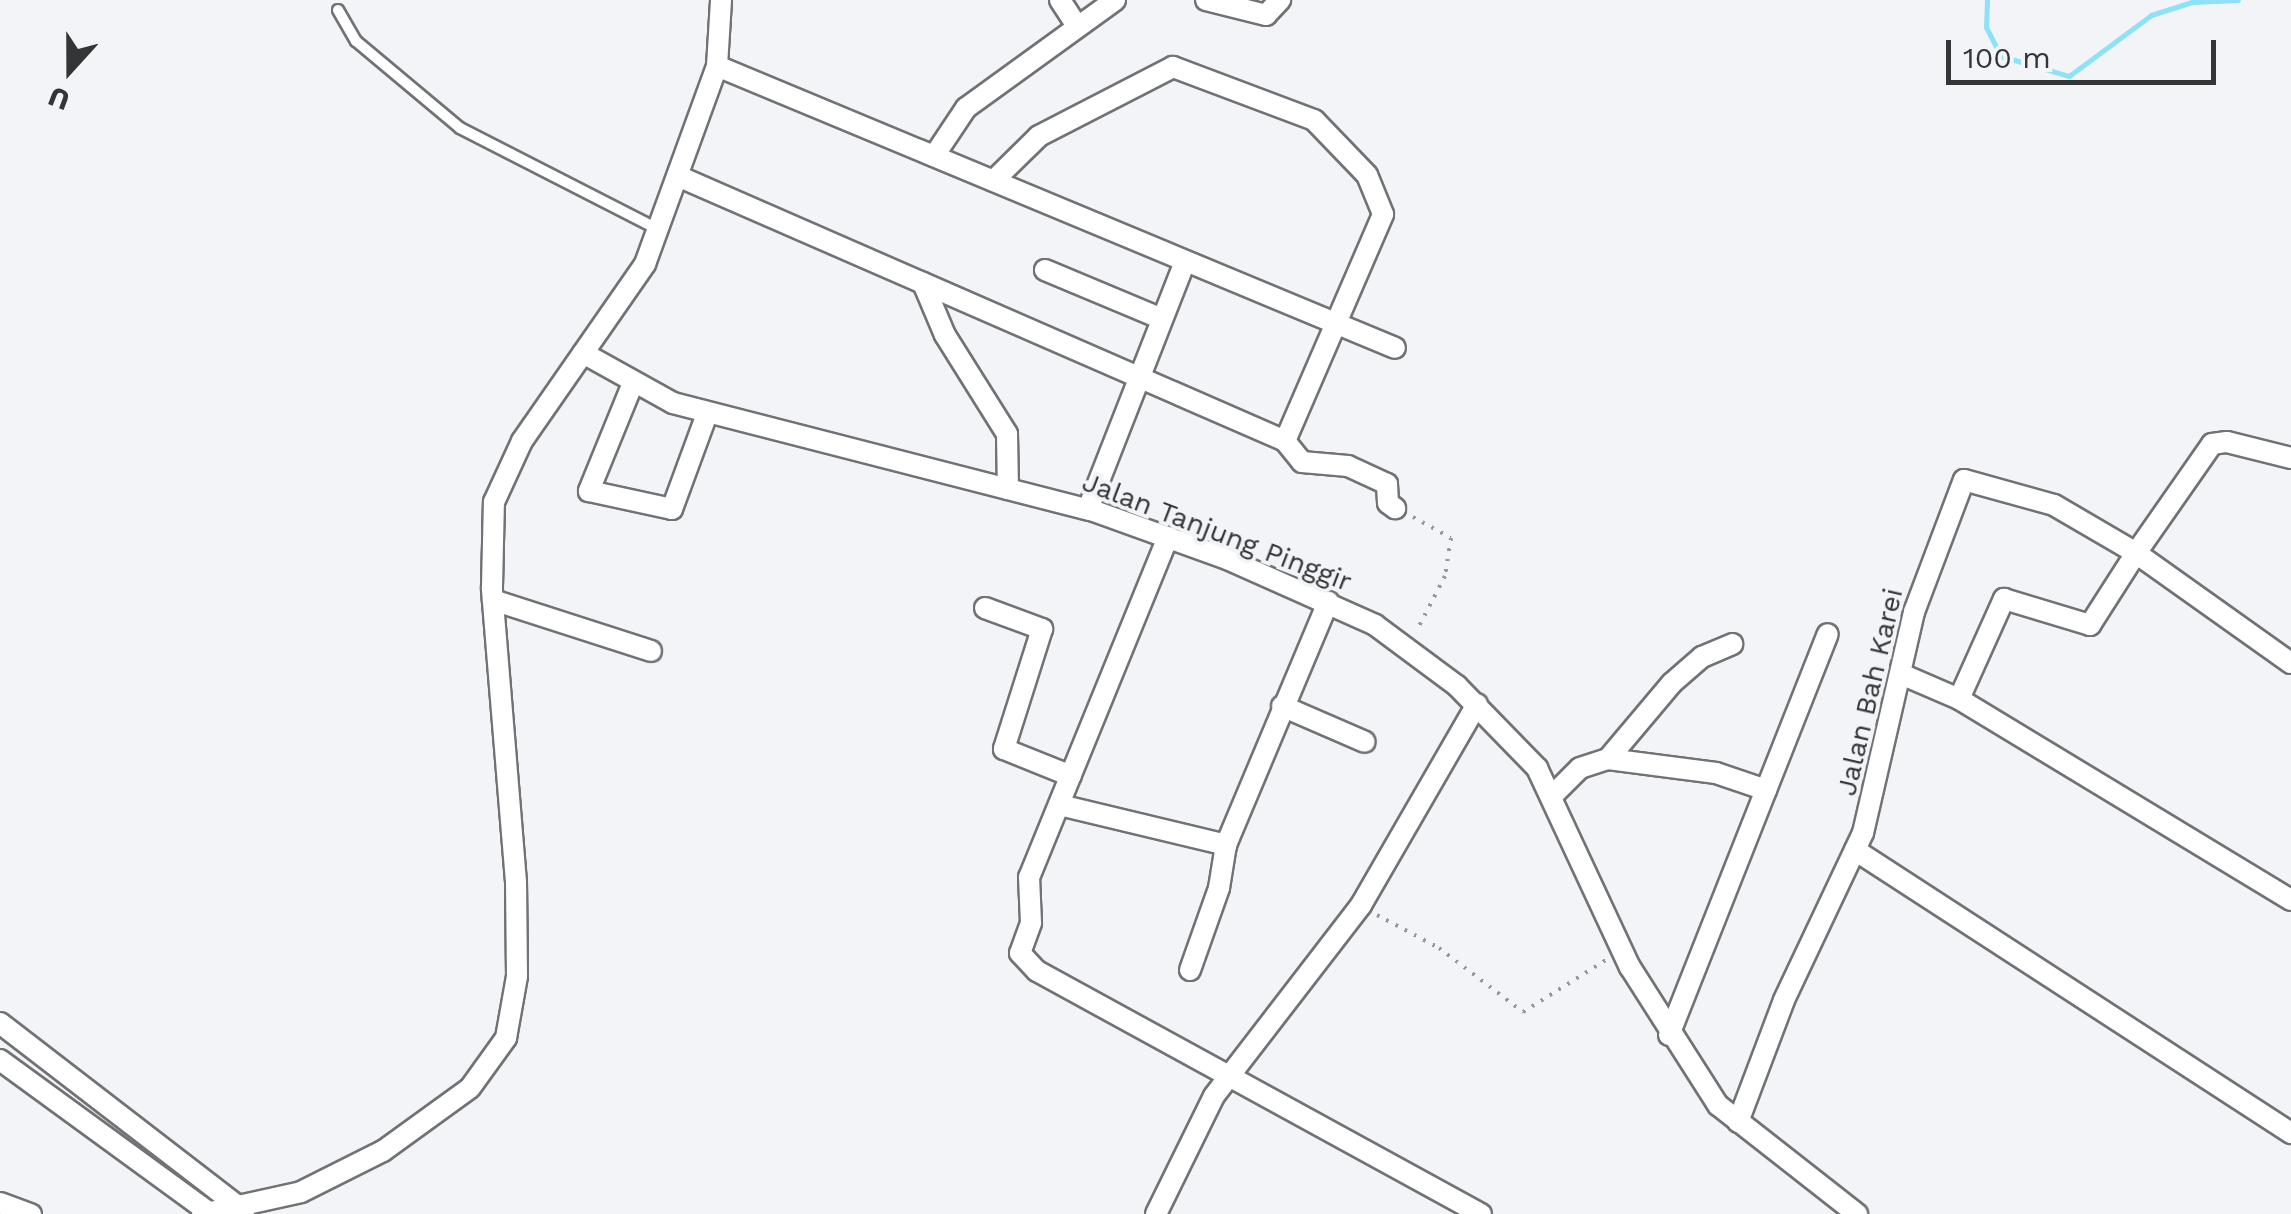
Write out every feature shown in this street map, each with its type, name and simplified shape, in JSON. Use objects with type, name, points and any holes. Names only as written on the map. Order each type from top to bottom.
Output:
[{"type":"street","points":[[0,1060],[207,1214],[244,1210],[331,1180],[425,1126],[470,1088],[506,1038],[517,976],[516,882],[494,600],[494,502],[504,473],[660,230],[717,66],[720,0]]},
{"type":"street","points":[[1060,0],[1076,25]]},
{"type":"street","points":[[934,156],[966,108],[1115,0]]},
{"type":"street","points":[[1206,0],[1266,15],[1280,0]]},
{"type":"street","points":[[717,66],[1395,348]]},
{"type":"street","points":[[994,181],[1039,136],[1173,67],[1314,120],[1342,143],[1383,207],[1340,325],[1285,440]]},
{"type":"street","points":[[680,176],[1285,440],[1302,462],[1348,466],[1388,484],[1388,503],[1396,508]]},
{"type":"street","points":[[1088,509],[1185,261]]},
{"type":"street","points":[[1045,270],[1162,319]]},
{"type":"street","points":[[923,283],[945,335],[1007,434],[1008,489]]},
{"type":"street","name":"Jalan Tanjung Pinggir","points":[[584,353],[633,383],[707,414],[1088,509],[1168,536],[1328,602],[1407,649],[1513,737],[1553,795],[1622,950],[1699,1081],[1738,1122],[1858,1214]]},
{"type":"street","points":[[633,383],[589,492],[672,508],[707,414]]},
{"type":"street","points":[[1960,699],[2004,598],[2090,625],[2212,444],[2227,442],[2291,458]]},
{"type":"street","name":"Jalan Bah Karei","points":[[1738,1122],[1784,1000],[1855,850],[1880,781],[1914,612],[1964,480],[2039,499],[2136,553]]},
{"type":"street","points":[[1168,536],[1026,886],[1030,923],[1020,953],[1026,963],[1481,1214]]},
{"type":"street","points":[[2136,553],[2291,663]]},
{"type":"street","points":[[494,600],[651,651]]},
{"type":"street","points":[[1190,970],[1220,888],[1226,844],[1328,602]]},
{"type":"street","points":[[985,608],[1042,629],[1004,749],[1071,776]]},
{"type":"street","points":[[1669,1035],[1828,634]]},
{"type":"street","points":[[1608,759],[1672,683],[1702,657],[1732,644]]},
{"type":"street","points":[[1901,674],[1960,699],[2291,900]]},
{"type":"street","points":[[1156,1214],[1227,1075],[1361,905],[1476,704]]},
{"type":"street","points":[[1282,706],[1366,742]]},
{"type":"street","points":[[1553,795],[1580,768],[1608,759],[1716,772],[1766,790]]},
{"type":"street","points":[[1060,805],[1226,844]]},
{"type":"street","points":[[1855,850],[2291,1133]]},
{"type":"street","points":[[0,1024],[244,1210]]},
{"type":"street","points":[[0,1203],[32,1214]]},
{"type":"lane","points":[[338,10],[356,41],[460,128],[660,230]]},
{"type":"path","points":[[1396,508],[1451,538],[1445,576],[1407,649]]},
{"type":"path","points":[[1361,905],[1439,948],[1524,1012],[1622,950]]},
{"type":"waterway","points":[[1987,0],[1986,27],[2001,56],[2069,76],[2151,15],[2192,2],[2238,0]]}]
